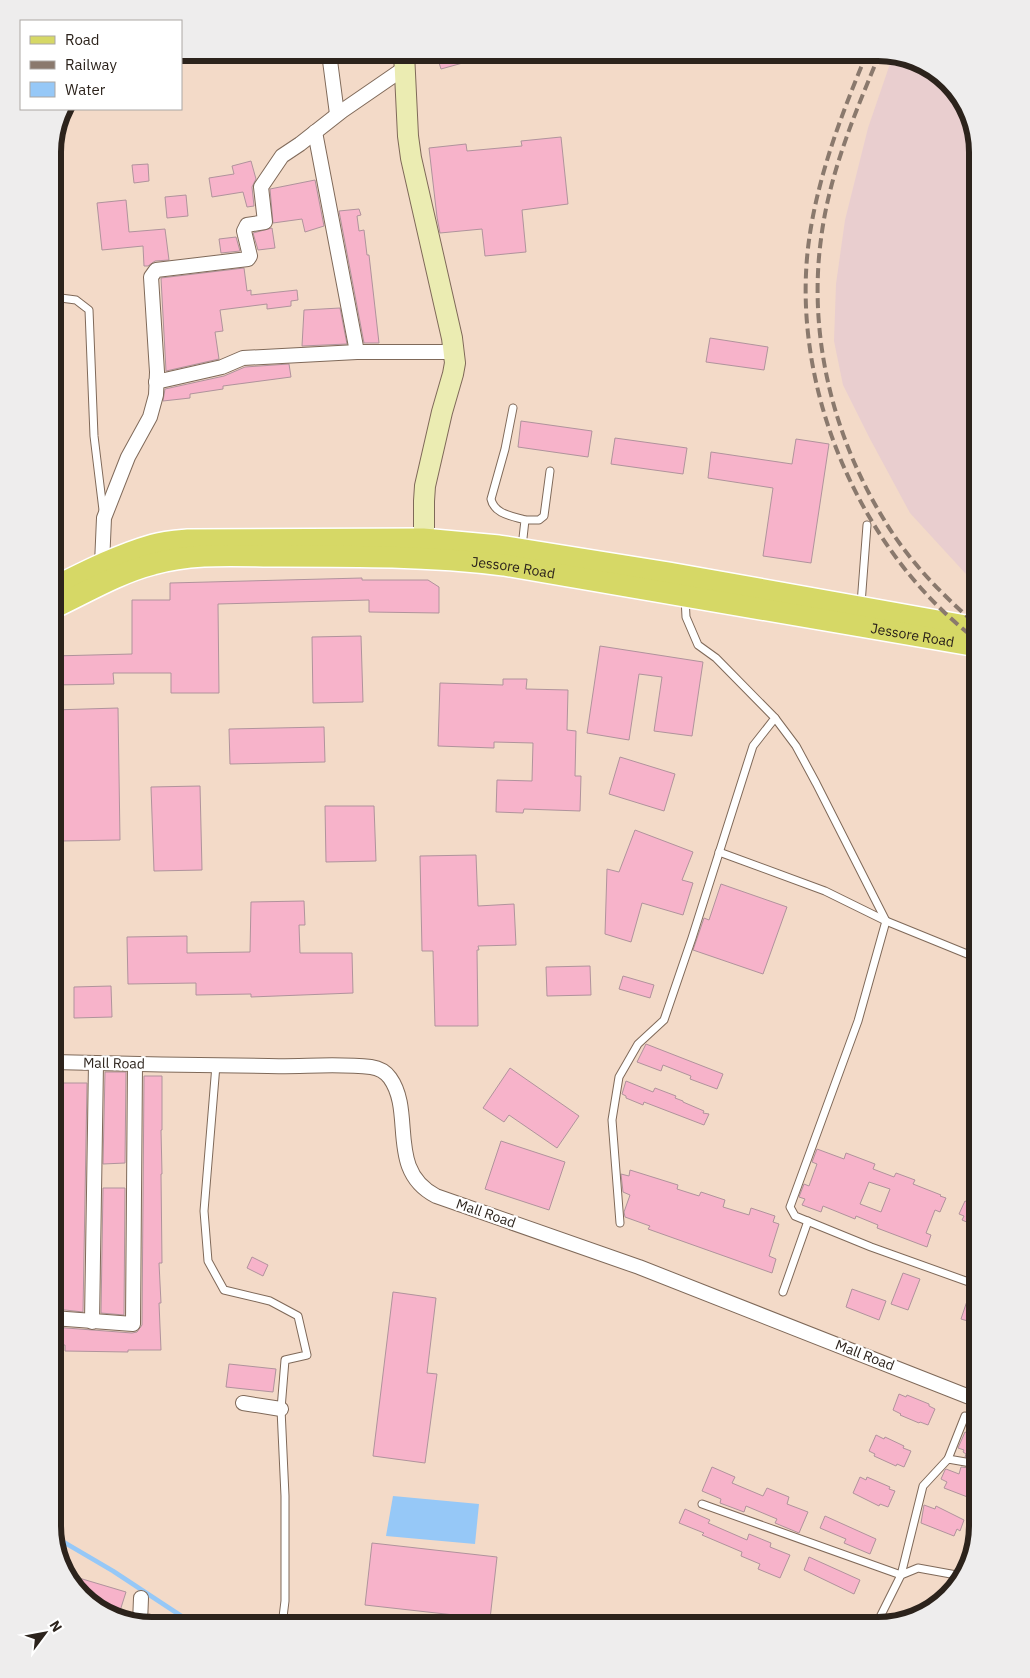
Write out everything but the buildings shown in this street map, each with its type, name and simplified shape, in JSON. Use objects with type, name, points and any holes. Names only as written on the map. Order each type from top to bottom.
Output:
[{"type":"main road","name":"Jessore Road","points":[[61,584],[102,564],[155,544],[188,540],[521,550],[669,573],[969,626]]},
{"type":"main road","name":"Jessore Road","points":[[61,604],[132,570],[176,559],[200,556],[245,556],[424,548],[454,559],[504,565],[969,644]]},
{"type":"street","points":[[331,61],[337,114]]},
{"type":"street","points":[[102,564],[104,518],[128,457],[150,417],[156,395],[150,277],[156,270],[248,259],[250,256],[244,231],[245,227],[247,225],[264,223],[266,220],[261,187],[282,156],[404,61]]},
{"type":"street","points":[[405,61],[407,127],[411,158],[454,352],[453,374],[425,486],[424,548]]},
{"type":"street","points":[[315,132],[357,352]]},
{"type":"street","points":[[156,382],[222,367],[243,358],[357,352],[454,352]]},
{"type":"street","name":"Mall Road","points":[[61,1062],[360,1066],[379,1069],[390,1078],[395,1087],[408,1164],[421,1186],[436,1196],[639,1267],[969,1396]]},
{"type":"street","points":[[92,1322],[96,1063]]},
{"type":"street","points":[[61,1319],[132,1324],[135,1064]]},
{"type":"street","points":[[243,1403],[281,1409]]},
{"type":"street","points":[[141,1616],[142,1598]]},
{"type":"lane","points":[[61,298],[76,300],[89,310],[94,436],[104,518]]},
{"type":"lane","points":[[513,408],[491,499],[492,506],[499,511],[525,520],[539,520],[544,516],[550,471]]},
{"type":"lane","points":[[521,550],[525,520]]},
{"type":"lane","points":[[861,607],[867,525]]},
{"type":"lane","points":[[685,596],[686,617],[698,645],[716,658],[775,718],[796,746],[886,921],[858,1021],[790,1207],[795,1216],[871,1247],[969,1283]]},
{"type":"lane","points":[[620,1223],[612,1120],[619,1077],[638,1044],[664,1020],[753,746],[775,718]]},
{"type":"lane","points":[[719,852],[824,891],[886,921],[969,954]]},
{"type":"lane","points":[[216,1065],[204,1211],[208,1261],[224,1290],[270,1301],[298,1316],[308,1356],[285,1360],[281,1409],[285,1496],[283,1617]]},
{"type":"lane","points":[[783,1292],[808,1221]]},
{"type":"lane","points":[[880,1617],[901,1575],[923,1486],[948,1459],[965,1416]]},
{"type":"lane","points":[[948,1459],[969,1462]]},
{"type":"lane","points":[[702,1504],[901,1575],[918,1568],[954,1575]]},
{"type":"shaded area","points":[[891,62],[918,71],[938,84],[953,102],[962,117],[966,129],[969,152],[969,577],[910,513],[843,385],[834,341],[836,284],[845,220],[868,128]]},
{"type":"water","points":[[393,1496],[479,1504],[475,1544],[386,1536]]},
{"type":"waterway","points":[[63,1541],[113,1571],[183,1617]]},
{"type":"railway","points":[[864,61],[832,145],[813,216],[809,240],[806,295],[810,352],[823,408],[842,462],[867,513],[899,561],[935,604],[969,633]]},
{"type":"railway","points":[[877,61],[844,144],[825,215],[818,275],[818,312],[822,348],[828,384],[838,419],[850,453],[865,486],[892,533],[914,562],[950,601],[969,618]]}]
